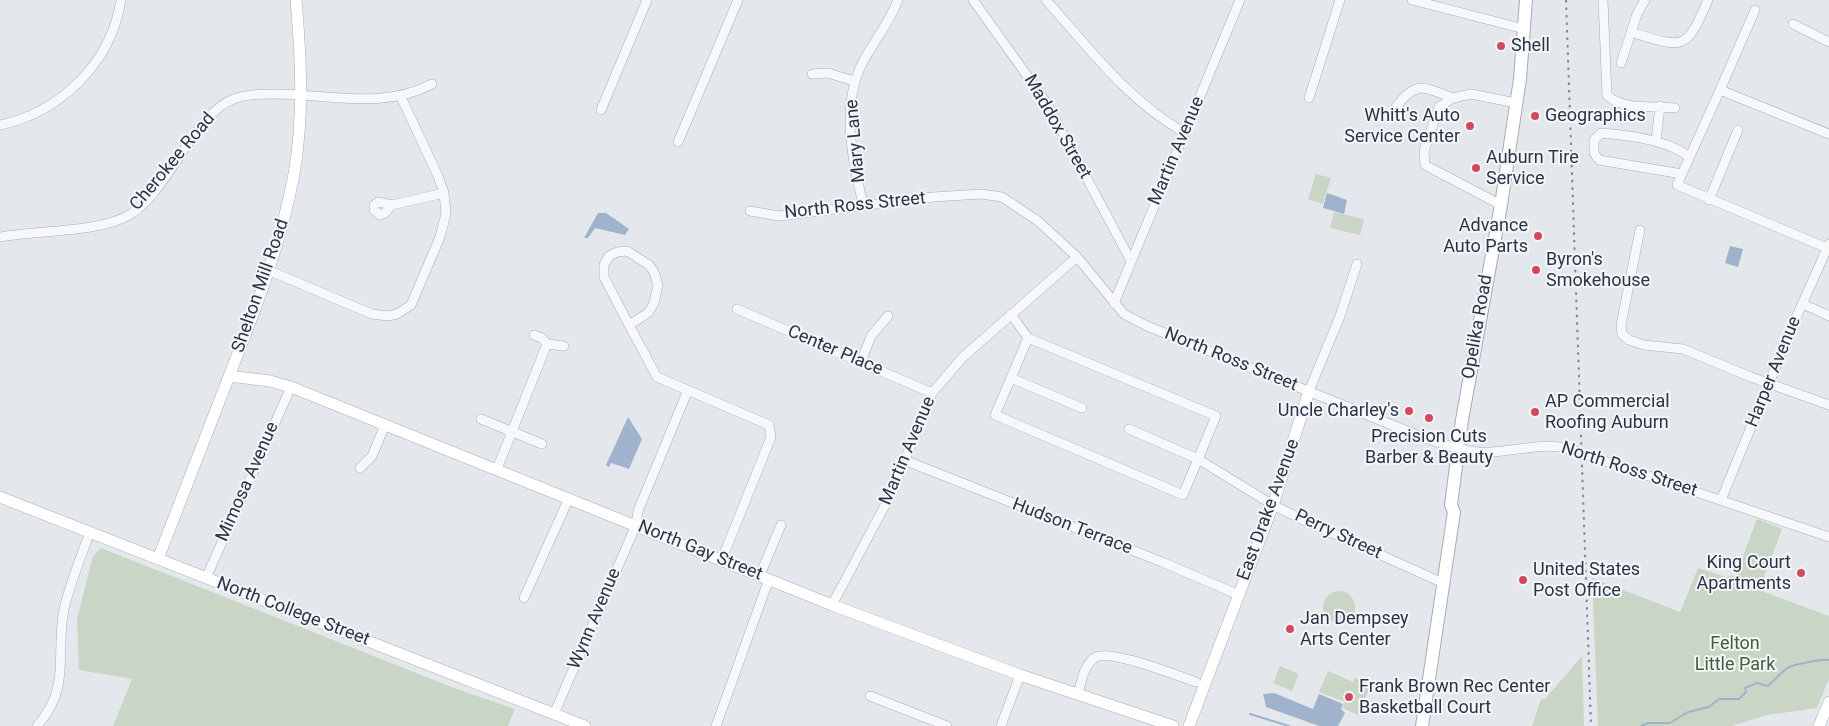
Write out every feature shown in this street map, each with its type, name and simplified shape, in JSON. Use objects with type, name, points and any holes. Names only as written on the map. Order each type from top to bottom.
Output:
[{"type":"main road","name":"Opelika Road","points":[[1422,726],[1446,511],[1451,505],[1462,420],[1501,205],[1516,103],[1526,0]]},
{"type":"main road","name":"Opelika Road","points":[[1414,726],[1439,581]]},
{"type":"street","points":[[0,125],[19,121],[42,111],[80,81],[96,62],[109,42],[118,20],[122,0]]},
{"type":"street","name":"Shelton Mill Road","points":[[158,559],[270,271],[284,220],[294,172],[300,94],[300,50],[296,0]]},
{"type":"street","points":[[601,110],[647,0]]},
{"type":"street","points":[[678,142],[738,0]]},
{"type":"street","name":"Mary Lane","points":[[863,204],[856,172],[850,99],[854,81],[864,60],[887,26],[898,0]]},
{"type":"street","name":"Maddox Street","points":[[973,0],[1046,102],[1131,261]]},
{"type":"street","points":[[1046,0],[1131,94],[1164,121],[1185,133]]},
{"type":"street","name":"Martin Avenue","points":[[1114,303],[1240,0]]},
{"type":"street","points":[[1309,98],[1340,0]]},
{"type":"street","points":[[1412,0],[1524,29]]},
{"type":"street","points":[[1603,0],[1607,95],[1613,101],[1626,105],[1675,108]]},
{"type":"street","points":[[1621,63],[1631,32],[1645,0]]},
{"type":"street","points":[[1631,32],[1650,38],[1682,42],[1690,38],[1695,31],[1708,0]]},
{"type":"street","points":[[1755,10],[1677,185],[1709,200],[1828,246]]},
{"type":"street","points":[[1793,24],[1829,42]]},
{"type":"street","points":[[812,74],[828,73],[854,81]]},
{"type":"street","name":"Cherokee Road","points":[[0,237],[90,226],[114,221],[129,215],[152,194],[211,115],[224,104],[247,95],[300,94],[384,100],[400,97],[432,84]]},
{"type":"street","points":[[1396,107],[1407,91],[1418,88],[1453,98]]},
{"type":"street","points":[[1720,90],[1829,134]]},
{"type":"street","points":[[1501,205],[1425,166],[1424,151],[1439,107],[1453,98],[1471,94],[1516,103]]},
{"type":"street","points":[[270,271],[372,314],[388,316],[396,314],[411,304],[423,282],[440,237],[446,214],[444,193],[438,176],[400,97]]},
{"type":"street","points":[[1656,141],[1660,106]]},
{"type":"street","points":[[1709,200],[1738,130]]},
{"type":"street","points":[[1682,174],[1599,160],[1594,153],[1596,136],[1600,134],[1666,143],[1689,157]]},
{"type":"street","points":[[392,205],[444,193]]},
{"type":"street","name":"North Ross Street","points":[[750,211],[779,216],[828,211],[863,204],[981,194],[1002,197],[1038,220],[1077,257],[1124,314],[1147,326],[1422,438],[1459,449],[1478,452],[1551,445],[1829,537]]},
{"type":"street","points":[[1640,230],[1620,325],[1622,334],[1629,340],[1644,345],[1684,349],[1768,384],[1829,405]]},
{"type":"street","name":"Harper Avenue","points":[[1721,500],[1768,384],[1828,246]]},
{"type":"street","points":[[629,325],[648,313],[654,303],[658,285],[654,272],[648,265],[627,251],[617,252],[609,256],[604,265],[604,277],[629,325],[657,377],[765,422],[771,431],[771,437],[722,560]]},
{"type":"street","name":"Martin Avenue","points":[[832,605],[891,494],[932,393],[963,357],[1077,257]]},
{"type":"street","name":"East Drake Avenue","points":[[1189,726],[1273,505],[1310,391],[1340,316],[1356,264]]},
{"type":"street","points":[[1802,304],[1829,316]]},
{"type":"street","name":"Center Place","points":[[737,309],[932,393]]},
{"type":"street","points":[[1011,314],[1028,338],[1216,416],[1183,495],[995,415],[1028,338]]},
{"type":"street","points":[[861,362],[871,336],[888,316]]},
{"type":"street","points":[[534,334],[542,338],[547,344],[564,346]]},
{"type":"street","points":[[497,469],[547,344]]},
{"type":"street","name":"North Gay Street","points":[[229,376],[270,381],[291,386],[832,605],[1020,675],[1173,726]]},
{"type":"street","points":[[1011,378],[1082,408]]},
{"type":"street","name":"Mimosa Avenue","points":[[206,578],[291,386]]},
{"type":"street","name":"Wynn Avenue","points":[[554,714],[636,525],[638,511],[688,390]]},
{"type":"street","points":[[481,419],[542,444]]},
{"type":"street","points":[[360,468],[372,456],[385,425]]},
{"type":"street","name":"Perry Street","points":[[1129,429],[1198,459],[1273,505],[1439,581]]},
{"type":"street","name":"Hudson Terrace","points":[[904,460],[1167,564],[1239,595]]},
{"type":"street","name":"North College Street","points":[[0,497],[585,726]]},
{"type":"street","points":[[524,598],[569,498]]},
{"type":"street","points":[[716,726],[781,525]]},
{"type":"street","points":[[38,726],[54,702],[61,679],[60,630],[65,606],[90,532]]},
{"type":"street","points":[[1078,695],[1089,663],[1096,657],[1104,655],[1143,664],[1196,682]]},
{"type":"street","points":[[1001,726],[1020,675]]},
{"type":"street","points":[[870,696],[947,726]]},
{"type":"street","points":[[1819,726],[1829,702]]},
{"type":"green space","points":[[1316,174],[1331,178],[1323,204],[1308,199]]},
{"type":"green space","points":[[1334,212],[1364,219],[1360,235],[1330,228]]},
{"type":"green space","name":"Felton Little Park","points":[[1757,519],[1782,529],[1759,590],[1829,616],[1829,679],[1817,708],[1767,715],[1732,726],[1598,726],[1592,578],[1680,612],[1698,568],[1726,577],[1736,575]]},
{"type":"green space","points":[[101,548],[454,688],[515,709],[508,726],[113,726],[132,679],[79,670],[77,619],[93,556]]},
{"type":"green space","points":[[1339,591],[1345,592],[1350,596],[1354,601],[1354,613],[1350,618],[1345,622],[1339,623],[1333,622],[1328,618],[1324,613],[1323,607],[1324,601],[1328,596],[1333,592]]},
{"type":"green space","points":[[1582,656],[1584,726],[1532,726],[1541,699],[1545,699]]},
{"type":"green space","points":[[1280,666],[1299,674],[1292,691],[1273,683]]},
{"type":"green space","name":"Frank Brown Rec Center Basketball Court","points":[[1328,671],[1353,682],[1355,678],[1371,684],[1359,715],[1342,708],[1345,702],[1319,692]]},
{"type":"water","points":[[1327,193],[1347,200],[1344,214],[1323,208]]},
{"type":"water","points":[[598,213],[606,213],[629,229],[625,235],[595,228],[588,238],[584,238]]},
{"type":"water","points":[[1730,246],[1743,249],[1738,267],[1725,263]]},
{"type":"water","points":[[628,417],[642,439],[629,469],[611,463],[609,467],[606,465]]},
{"type":"water","points":[[1274,693],[1313,709],[1319,694],[1343,704],[1341,709],[1345,713],[1338,726],[1319,726],[1266,707],[1263,694]]},
{"type":"waterway","points":[[1641,726],[1648,723],[1670,723],[1688,712],[1709,707],[1719,699],[1739,699],[1746,692],[1745,688],[1757,683],[1768,686],[1789,667],[1820,660],[1829,660]]},
{"type":"waterway","points":[[1250,714],[1289,726]]},
{"type":"railway","points":[[1566,0],[1591,726]]},
{"type":"place","name":"Shell","points":[[1501,46]]},
{"type":"place","name":"Geographics","points":[[1535,116]]},
{"type":"place","name":"Whitt's Auto Service Center","points":[[1470,126]]},
{"type":"place","name":"Auburn Tire Service","points":[[1476,168]]},
{"type":"place","name":"Advance Auto Parts","points":[[1538,236]]},
{"type":"place","name":"Byron's Smokehouse","points":[[1536,270]]},
{"type":"place","name":"Uncle Charley's","points":[[1409,411]]},
{"type":"place","name":"AP Commercial Roofing Auburn","points":[[1535,412]]},
{"type":"place","name":"Precision Cuts Barber & Beauty","points":[[1429,418]]},
{"type":"place","name":"King Court Apartments","points":[[1801,573]]},
{"type":"place","name":"United States Post Office","points":[[1523,580]]},
{"type":"place","name":"Jan Dempsey Arts Center","points":[[1290,629]]},
{"type":"place","name":"Frank Brown Rec Center Basketball Court","points":[[1349,697]]}]
